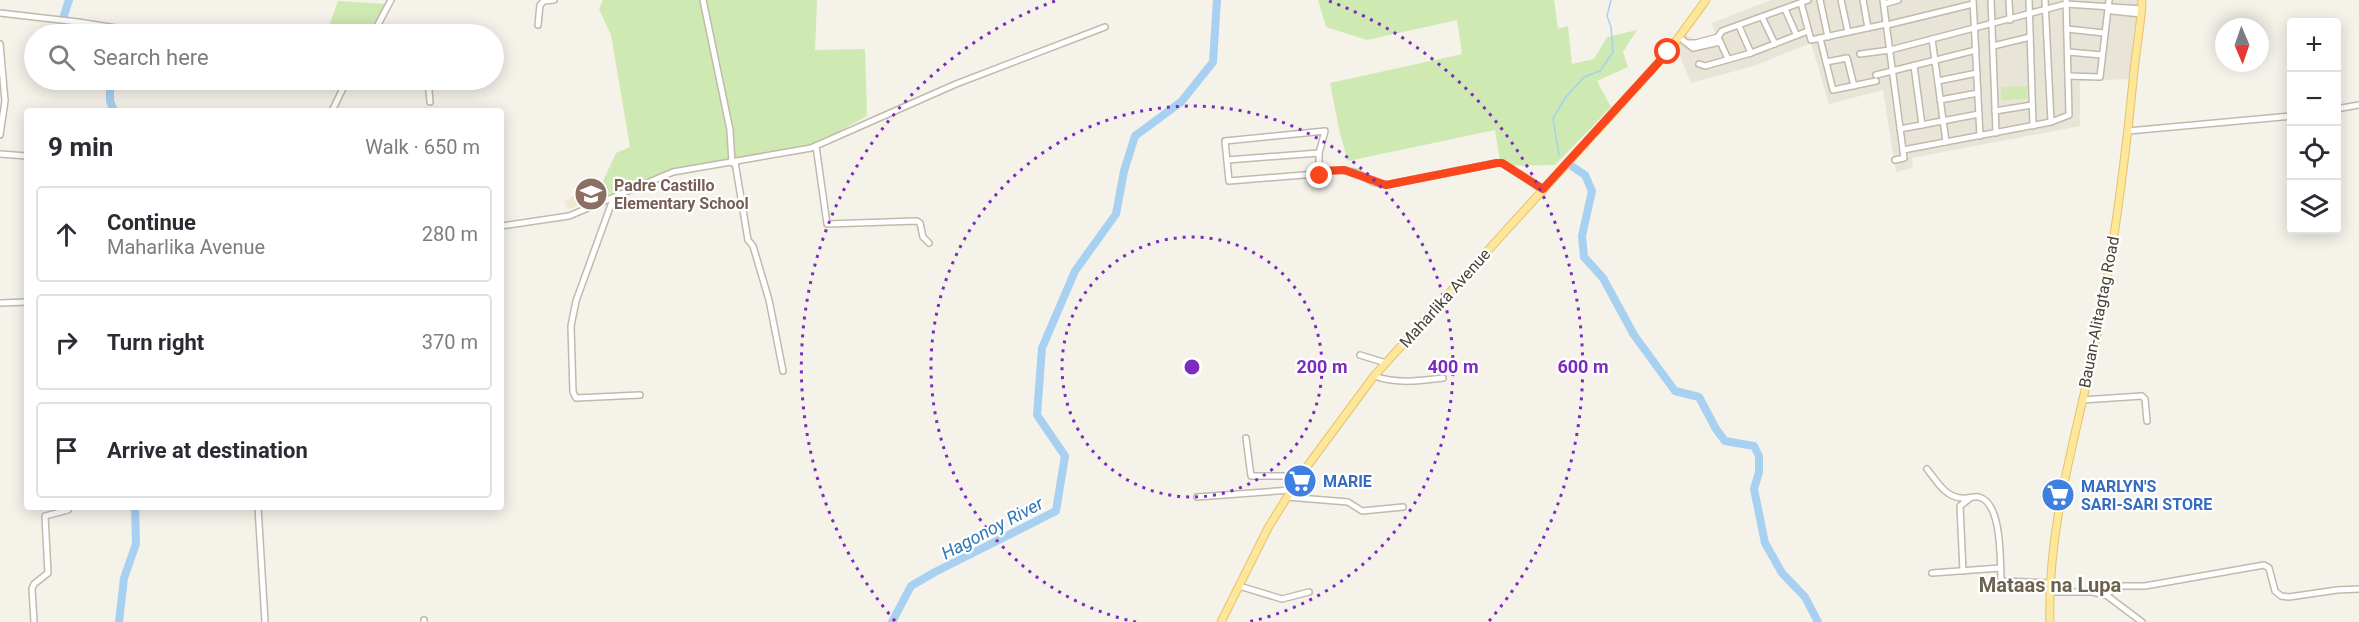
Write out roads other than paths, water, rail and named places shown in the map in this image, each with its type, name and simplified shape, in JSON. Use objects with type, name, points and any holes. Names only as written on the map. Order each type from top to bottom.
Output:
[{"type":"main road","name":"Maharlika Avenue","points":[[1221,622],[1268,528],[1300,476],[1374,376],[1679,37],[1706,0]]},
{"type":"main road","name":"Bauan-Alitagtag Road","points":[[2050,622],[2049,583],[2062,484],[2110,267],[2142,0]]},
{"type":"street","points":[[378,24],[391,0]]},
{"type":"street","points":[[538,25],[540,5],[544,1],[554,0]]},
{"type":"street","points":[[703,0],[730,130],[733,163],[748,240],[753,246],[769,300],[783,371]]},
{"type":"street","points":[[1728,59],[1719,39],[1722,31],[1808,0]]},
{"type":"street","points":[[1820,0],[1828,37]]},
{"type":"street","points":[[1841,0],[1848,32]]},
{"type":"street","points":[[1863,0],[1868,28]]},
{"type":"street","points":[[1895,160],[1904,158],[1883,2],[1898,0]]},
{"type":"street","points":[[1990,0],[1996,133]]},
{"type":"street","points":[[2009,0],[2010,20]]},
{"type":"street","points":[[2029,0],[2033,126]]},
{"type":"street","points":[[2046,0],[2051,122]]},
{"type":"street","points":[[2068,76],[2100,77],[2109,0]]},
{"type":"street","points":[[1801,3],[1810,40],[1973,2],[1980,136]]},
{"type":"street","points":[[1903,150],[2033,126],[2069,115],[2066,2]]},
{"type":"street","points":[[1860,54],[1890,50],[1992,25],[2066,2],[2108,7],[2112,11],[2142,11]]},
{"type":"street","points":[[1785,9],[1796,34]]},
{"type":"street","points":[[0,13],[91,24]]},
{"type":"street","points":[[1762,17],[1775,44]]},
{"type":"street","points":[[1739,26],[1751,53]]},
{"type":"street","points":[[504,226],[569,216],[673,172],[733,163],[816,146],[956,84],[1105,27]]},
{"type":"street","points":[[2067,29],[2104,33]]},
{"type":"street","points":[[1699,64],[1705,66],[1751,53],[1808,31]]},
{"type":"street","points":[[1679,37],[1688,43],[1719,39]]},
{"type":"street","points":[[1993,46],[2030,37]]},
{"type":"street","points":[[1820,38],[1833,90],[1854,86],[1893,71],[1976,50]]},
{"type":"street","points":[[1932,39],[1946,142]]},
{"type":"street","points":[[0,44],[5,101],[0,135]]},
{"type":"street","points":[[2068,52],[2102,55]]},
{"type":"street","points":[[1826,62],[1847,57],[1854,86]]},
{"type":"street","points":[[1914,66],[1922,124]]},
{"type":"street","points":[[1938,81],[1977,73]]},
{"type":"street","points":[[333,108],[342,90]]},
{"type":"street","points":[[429,90],[430,102]]},
{"type":"street","points":[[1940,100],[1978,93]]},
{"type":"street","points":[[1995,111],[2032,105]]},
{"type":"street","points":[[2341,108],[2359,105]]},
{"type":"street","points":[[1900,129],[1979,114]]},
{"type":"street","points":[[2128,131],[2287,116]]},
{"type":"street","points":[[1321,169],[1320,153],[1325,131],[1226,141],[1229,181],[1316,174],[1316,170],[1321,169],[1344,170],[1386,185],[1502,163],[1543,189]]},
{"type":"street","points":[[816,146],[827,224],[917,221],[920,223],[923,237],[929,243]]},
{"type":"street","points":[[1227,160],[1320,153]]},
{"type":"street","points":[[0,154],[24,156]]},
{"type":"street","points":[[613,199],[576,301],[571,326],[573,392],[576,398],[640,395]]},
{"type":"street","points":[[0,303],[24,302]]},
{"type":"street","points":[[1360,356],[1386,363]]},
{"type":"street","points":[[1374,376],[1386,380],[1412,381],[1443,378]]},
{"type":"street","points":[[2082,400],[2142,396],[2145,399],[2148,421]]},
{"type":"street","points":[[1246,438],[1251,476],[1300,476]]},
{"type":"street","points":[[1927,469],[1953,497],[1977,497],[1985,500],[1996,515],[2001,578],[2007,583],[2049,583]]},
{"type":"street","points":[[1197,497],[1289,494],[1348,502],[1362,511],[1403,507]]},
{"type":"street","points":[[1963,571],[1960,506],[1970,498]]},
{"type":"street","points":[[34,622],[32,588],[48,573],[45,516],[68,510]]},
{"type":"street","points":[[258,510],[265,622]]},
{"type":"street","points":[[2106,595],[2121,586],[2145,586],[2264,565],[2269,568],[2275,591],[2281,596],[2359,589]]},
{"type":"street","points":[[1932,573],[2000,568]]},
{"type":"street","points":[[1239,586],[1282,599],[1309,592]]},
{"type":"street","points":[[2049,592],[2092,592],[2106,595],[2142,622]]},
{"type":"waterway","points":[[66,24],[64,15],[69,0]]},
{"type":"waterway","name":"Hagonoy River","points":[[892,622],[911,586],[1056,511],[1065,456],[1037,415],[1042,348],[1075,271],[1116,214],[1124,171],[1135,136],[1181,102],[1213,62],[1217,0]]},
{"type":"waterway","points":[[1559,155],[1553,118],[1566,97],[1584,77],[1600,71],[1613,52],[1611,27],[1607,16],[1611,0]]},
{"type":"waterway","points":[[110,90],[113,108]]},
{"type":"waterway","points":[[1573,167],[1585,175],[1592,191],[1582,236],[1584,257],[1603,278],[1634,335],[1675,391],[1699,397],[1725,441],[1754,446],[1759,456],[1759,472],[1754,489],[1765,543],[1782,573],[1805,597],[1818,622]]},
{"type":"waterway","points":[[119,622],[124,578],[136,544],[135,510]]},
{"type":"place","name":"Padre Castillo Elementary School","points":[[591,194]]},
{"type":"place","name":"MARIE","points":[[1300,481]]},
{"type":"place","name":"MARLYN'S SARI-SARI STORE","points":[[2058,495]]},
{"type":"district","name":"Mataas na Lupa","points":[[2050,585]]}]
